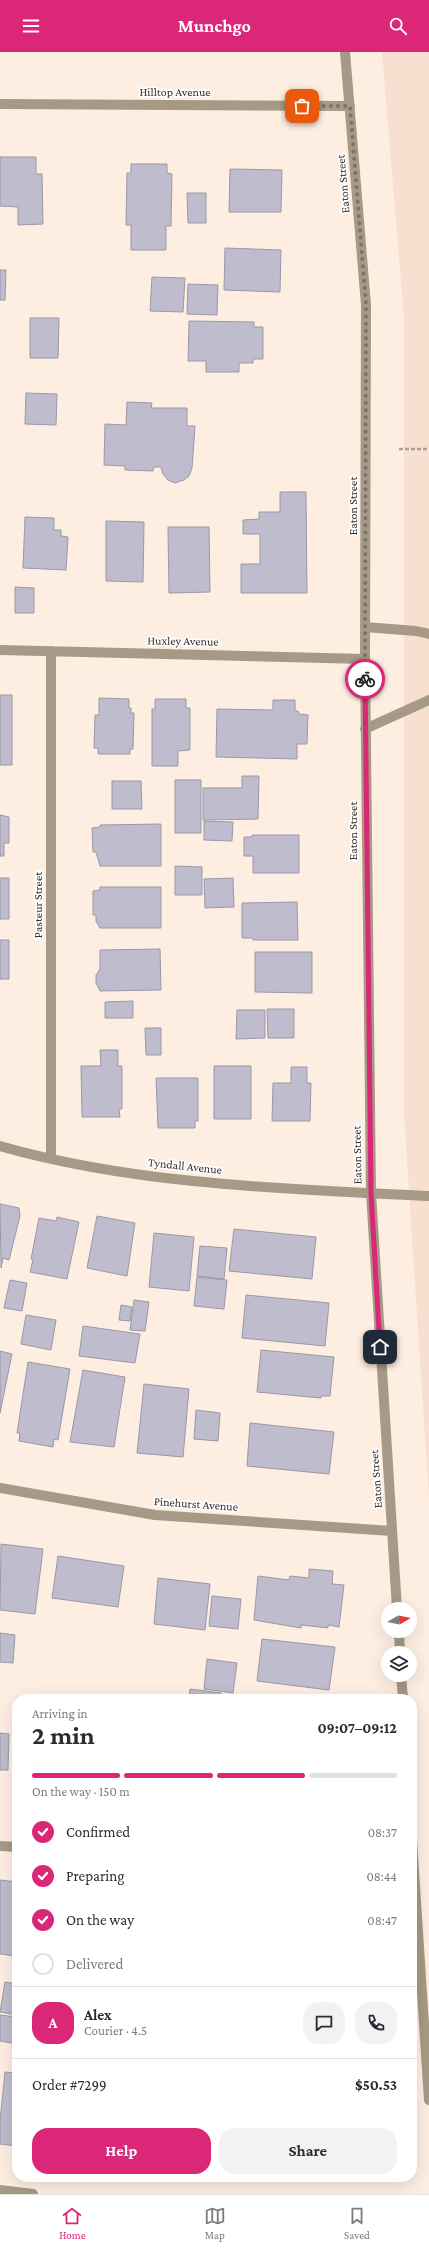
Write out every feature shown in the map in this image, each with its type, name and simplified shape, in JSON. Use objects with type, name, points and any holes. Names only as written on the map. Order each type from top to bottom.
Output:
[{"type":"street","name":"Eaton Street","points":[[345,52],[366,305],[365,729],[371,1193],[397,1602]]},
{"type":"street","name":"Hilltop Avenue","points":[[0,104],[350,106]]},
{"type":"street","points":[[365,627],[416,631],[429,634]]},
{"type":"street","name":"Huxley Avenue","points":[[0,650],[365,659]]},
{"type":"street","name":"Pasteur Street","points":[[51,651],[51,1158]]},
{"type":"street","points":[[365,729],[429,700]]},
{"type":"street","name":"Tyndall Avenue","points":[[0,1146],[51,1158],[152,1176],[199,1181],[429,1196]]},
{"type":"street","name":"Pinehurst Avenue","points":[[0,1488],[155,1515],[392,1531]]},
{"type":"street","points":[[402,1682],[403,1694]]},
{"type":"street","points":[[0,1846],[12,1847]]},
{"type":"street","points":[[417,1933],[429,2100]]},
{"type":"street","points":[[0,2190],[33,2194]]},
{"type":"path","points":[[399,449],[429,449]]},
{"type":"shaded area","points":[[382,52],[429,52],[429,1499],[404,1115],[404,318]]},
{"type":"building","points":[[0,157],[36,157],[36,174],[42,174],[43,224],[18,225],[18,207],[0,206]]},
{"type":"building","points":[[131,164],[167,164],[167,173],[172,174],[171,226],[166,226],[166,250],[131,250],[131,225],[126,225],[127,173],[131,173]]},
{"type":"building","points":[[230,169],[282,170],[281,212],[229,212]]},
{"type":"building","points":[[187,193],[206,193],[206,223],[188,223]]},
{"type":"building","points":[[225,248],[281,250],[280,292],[224,290]]},
{"type":"building","points":[[0,270],[6,270],[5,300],[0,300]]},
{"type":"building","points":[[152,277],[185,278],[183,312],[150,311]]},
{"type":"building","points":[[188,284],[218,285],[217,315],[187,314]]},
{"type":"building","points":[[30,318],[59,318],[58,358],[30,358]]},
{"type":"building","points":[[189,321],[254,322],[254,327],[263,327],[263,359],[253,359],[253,363],[239,363],[239,372],[206,372],[206,361],[188,361]]},
{"type":"building","points":[[26,393],[57,394],[56,425],[25,424]]},
{"type":"building","points":[[127,402],[152,403],[151,408],[187,408],[187,426],[195,426],[192,468],[189,476],[184,480],[175,483],[168,480],[163,474],[161,467],[154,467],[153,471],[125,470],[125,466],[104,465],[105,424],[126,425]]},
{"type":"building","points":[[280,492],[306,492],[307,593],[241,593],[241,564],[260,564],[260,534],[243,534],[243,520],[259,519],[259,512],[280,512]]},
{"type":"building","points":[[25,517],[54,518],[54,530],[61,530],[61,536],[68,537],[66,570],[23,568]]},
{"type":"building","points":[[106,521],[144,522],[143,582],[106,581]]},
{"type":"building","points":[[168,527],[209,527],[210,592],[169,593]]},
{"type":"building","points":[[15,587],[34,588],[34,613],[15,613]]},
{"type":"building","points":[[0,695],[12,695],[12,765],[0,765]]},
{"type":"building","points":[[99,698],[129,699],[129,708],[131,708],[131,713],[134,713],[133,749],[130,749],[130,754],[98,754],[98,748],[94,748],[95,715],[99,715]]},
{"type":"building","points":[[155,699],[186,699],[186,708],[190,708],[190,750],[178,751],[178,766],[152,766],[152,709],[155,709]]},
{"type":"building","points":[[273,700],[295,700],[295,711],[298,711],[299,714],[308,715],[307,744],[297,744],[297,759],[216,757],[217,709],[273,710]]},
{"type":"building","points":[[242,776],[259,776],[258,819],[203,820],[203,788],[242,788]]},
{"type":"building","points":[[175,780],[201,780],[201,833],[175,833]]},
{"type":"building","points":[[112,781],[141,781],[142,809],[112,809]]},
{"type":"building","points":[[0,815],[9,817],[9,843],[4,843],[4,856],[0,856]]},
{"type":"building","points":[[204,821],[233,822],[232,841],[204,840]]},
{"type":"building","points":[[161,824],[161,866],[100,866],[96,852],[93,852],[92,828],[100,827],[100,825]]},
{"type":"building","points":[[252,835],[299,835],[299,873],[253,873],[253,856],[244,856],[244,837],[252,837]]},
{"type":"building","points":[[175,866],[202,867],[202,895],[175,895]]},
{"type":"building","points":[[0,878],[9,878],[9,919],[0,919]]},
{"type":"building","points":[[233,878],[234,907],[205,908],[204,879]]},
{"type":"building","points":[[100,887],[161,887],[161,928],[100,928],[96,921],[96,915],[93,915],[93,891],[100,890]]},
{"type":"building","points":[[297,902],[298,940],[253,940],[253,938],[242,938],[242,903]]},
{"type":"building","points":[[0,940],[9,940],[9,979],[0,979]]},
{"type":"building","points":[[160,949],[161,990],[100,991],[96,983],[96,975],[100,969],[100,950]]},
{"type":"building","points":[[255,952],[312,952],[312,993],[255,992]]},
{"type":"building","points":[[133,1001],[133,1018],[105,1018],[105,1002]]},
{"type":"building","points":[[267,1009],[294,1009],[294,1038],[268,1038]]},
{"type":"building","points":[[237,1010],[265,1010],[265,1038],[236,1039]]},
{"type":"building","points":[[145,1028],[161,1028],[161,1055],[146,1055]]},
{"type":"building","points":[[100,1050],[118,1050],[118,1066],[122,1066],[122,1109],[119,1109],[120,1117],[82,1117],[81,1066],[101,1066]]},
{"type":"building","points":[[214,1066],[251,1066],[251,1119],[214,1119]]},
{"type":"building","points":[[291,1067],[307,1067],[307,1083],[311,1083],[310,1121],[272,1121],[273,1083],[291,1083]]},
{"type":"building","points":[[156,1078],[198,1078],[198,1121],[195,1121],[195,1128],[158,1128]]},
{"type":"building","points":[[0,1204],[19,1208],[20,1216],[9,1260],[3,1258],[1,1268]]},
{"type":"building","points":[[97,1216],[135,1223],[127,1276],[87,1268]]},
{"type":"building","points":[[57,1217],[79,1222],[67,1279],[30,1272],[39,1218],[56,1221]]},
{"type":"building","points":[[234,1229],[316,1237],[312,1279],[229,1271]]},
{"type":"building","points":[[154,1233],[194,1237],[189,1291],[149,1287]]},
{"type":"building","points":[[200,1246],[227,1248],[224,1279],[197,1276]]},
{"type":"building","points":[[197,1277],[227,1280],[224,1309],[194,1306]]},
{"type":"building","points":[[10,1280],[27,1283],[22,1311],[4,1308]]},
{"type":"building","points":[[246,1295],[329,1303],[325,1346],[242,1338]]},
{"type":"building","points":[[134,1300],[149,1302],[145,1331],[130,1330]]},
{"type":"building","points":[[121,1305],[132,1307],[130,1321],[119,1320]]},
{"type":"building","points":[[26,1315],[56,1320],[51,1350],[21,1344]]},
{"type":"building","points":[[83,1326],[140,1334],[135,1363],[79,1356]]},
{"type":"building","points":[[261,1350],[334,1357],[330,1396],[321,1396],[321,1398],[257,1392]]},
{"type":"building","points":[[0,1351],[12,1354],[0,1413]]},
{"type":"building","points":[[28,1362],[70,1369],[58,1440],[54,1439],[53,1447],[19,1441],[20,1433],[17,1433]]},
{"type":"building","points":[[83,1370],[125,1377],[114,1447],[70,1442]]},
{"type":"building","points":[[144,1384],[189,1389],[183,1457],[137,1453]]},
{"type":"building","points":[[196,1410],[220,1413],[218,1441],[194,1439]]},
{"type":"building","points":[[250,1423],[334,1432],[329,1474],[247,1466]]},
{"type":"building","points":[[1,1544],[43,1549],[35,1614],[0,1610]]},
{"type":"building","points":[[58,1556],[124,1566],[118,1607],[52,1598]]},
{"type":"building","points":[[309,1569],[333,1571],[332,1584],[344,1585],[339,1627],[328,1625],[328,1628],[301,1625],[301,1628],[254,1620],[258,1576],[289,1580],[290,1576],[309,1578]]},
{"type":"building","points":[[158,1578],[210,1584],[205,1630],[154,1624]]},
{"type":"building","points":[[212,1596],[241,1599],[238,1629],[209,1626]]},
{"type":"building","points":[[0,1633],[15,1635],[13,1663],[0,1662]]},
{"type":"building","points":[[262,1639],[335,1647],[329,1690],[257,1681]]},
{"type":"building","points":[[207,1659],[237,1663],[233,1693],[204,1689]]},
{"type":"building","points":[[190,1689],[221,1693],[221,1694],[190,1694]]},
{"type":"building","points":[[0,1733],[9,1734],[8,1770],[0,1770]]},
{"type":"building","points":[[0,1880],[12,1881],[12,1956],[0,1954]]},
{"type":"building","points":[[5,1982],[12,1983],[12,2014],[0,2012]]},
{"type":"building","points":[[0,2015],[12,2016],[12,2043],[0,2041]]},
{"type":"building","points":[[5,2072],[12,2073],[12,2145],[0,2144],[0,2121]]},
{"type":"way so far","points":[[302,106],[350,106],[366,305],[365,679]]},
{"type":"route","points":[[365,679],[368,1083],[371,1193],[380,1347]]}]
